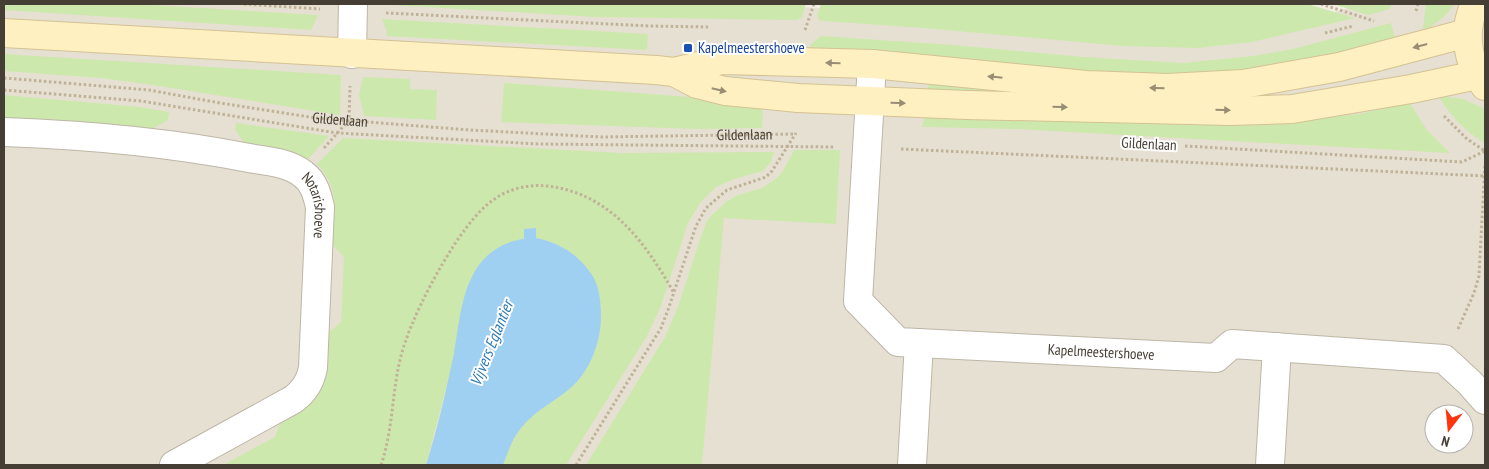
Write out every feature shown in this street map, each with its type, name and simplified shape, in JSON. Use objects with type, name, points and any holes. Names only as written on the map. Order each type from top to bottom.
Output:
[{"type":"street","points":[[352,54],[353,4]]},
{"type":"street","points":[[674,72],[697,84],[725,91],[798,98],[870,102],[1221,110],[1292,109],[1411,89],[1481,80],[1469,55],[1467,34],[1470,14],[1474,4]]},
{"type":"street","points":[[4,33],[674,72],[722,60],[872,64],[1086,85],[1167,88],[1244,84],[1339,67],[1467,34]]},
{"type":"street","name":"Kapelmeestershoeve","points":[[872,64],[858,301],[898,342],[1216,358],[1232,344],[1444,359]]},
{"type":"street","name":"Notarishoeve","points":[[4,132],[152,142],[220,152],[288,166],[302,173],[311,181],[320,207],[313,368],[310,380],[303,391],[294,399],[174,465]]},
{"type":"street","points":[[912,465],[919,343]]},
{"type":"street","points":[[1270,465],[1277,347]]},
{"type":"street","points":[[1444,359],[1485,400]]},
{"type":"path","points":[[806,28],[814,4]]},
{"type":"path","points":[[1321,4],[1374,20]]},
{"type":"path","points":[[1416,10],[1418,4]]},
{"type":"path","name":"Gildenlaan","points":[[4,78],[149,90],[316,118],[470,130],[601,137],[805,134]]},
{"type":"path","points":[[4,90],[141,102],[337,133],[540,144],[867,148],[1485,176]]},
{"type":"path","points":[[576,465],[654,339],[674,294],[696,226],[706,208],[727,190],[766,177],[796,134]]},
{"type":"path","name":"Gildenlaan","points":[[1178,146],[1462,162],[1485,151]]},
{"type":"path","points":[[1444,359],[1474,293],[1479,276],[1485,163]]},
{"type":"path","points":[[381,465],[387,444],[401,354],[412,326],[439,272],[466,228],[493,199],[510,190],[541,186],[569,190],[594,201],[622,221],[635,234],[658,265],[674,294]]},
{"type":"shaded area","points":[[4,4],[799,4],[800,7],[1263,32],[1363,4],[1485,4],[1485,465],[4,465]]},
{"type":"green space","points":[[4,4],[134,4],[318,15],[311,30],[4,10]]},
{"type":"green space","points":[[376,4],[806,4],[802,17],[797,20],[595,17]]},
{"type":"green space","points":[[821,4],[1307,4],[1355,18],[1252,42],[1198,48],[1123,46],[823,21],[819,20],[817,16]]},
{"type":"green space","points":[[1333,4],[1392,4],[1390,9],[1368,15]]},
{"type":"green space","points":[[1426,4],[1455,4],[1444,17],[1426,30],[1423,28]]},
{"type":"green space","points":[[382,19],[648,34],[647,50],[386,36],[387,32]]},
{"type":"green space","points":[[1391,23],[1395,40],[1263,70],[1132,77],[810,51],[810,45],[821,36],[1183,63],[1254,56],[1293,49]]},
{"type":"green space","points":[[4,54],[341,75],[340,115],[101,78],[4,71]]},
{"type":"green space","points":[[363,77],[410,79],[410,89],[437,90],[436,120],[364,116],[359,95]]},
{"type":"green space","points":[[934,82],[1002,88],[1001,93],[926,90]]},
{"type":"green space","points":[[504,83],[690,97],[760,109],[763,112],[762,128],[696,129],[501,122]]},
{"type":"green space","points":[[4,95],[140,107],[169,112],[168,120],[152,129],[4,119]]},
{"type":"green space","points":[[1442,96],[1463,99],[1485,109],[1485,143],[1465,129],[1454,118],[1440,98]]},
{"type":"green space","points":[[1410,103],[1426,129],[1450,153],[1017,129],[922,127],[926,113],[1294,121],[1359,114]]},
{"type":"green space","points":[[236,123],[329,136],[308,159],[290,152],[245,144],[235,130]]},
{"type":"green space","points":[[343,138],[622,153],[774,152],[771,162],[763,171],[734,179],[716,187],[700,203],[688,223],[661,306],[647,336],[566,465],[503,465],[518,432],[536,414],[571,387],[585,371],[595,351],[600,330],[600,302],[594,280],[580,261],[568,250],[536,238],[536,228],[524,229],[524,239],[508,243],[492,252],[449,377],[426,465],[223,465],[275,437],[281,420],[317,395],[320,390],[325,374],[328,333],[341,322],[344,257],[331,243],[334,211],[333,192],[325,173],[317,164]]},
{"type":"green space","points":[[794,150],[840,150],[836,224],[724,218],[702,465],[586,465],[665,337],[678,307],[707,221],[726,202],[738,195],[762,188],[777,178]]},
{"type":"water","name":"Vijvers Eglantier","points":[[536,228],[536,238],[568,250],[581,261],[595,280],[600,296],[601,319],[598,340],[591,361],[571,387],[521,428],[513,441],[503,465],[426,465],[445,395],[467,287],[481,262],[491,252],[510,242],[524,239],[524,229]]},
{"type":"place","name":"Kapelmeestershoeve","points":[[688,48]]}]
